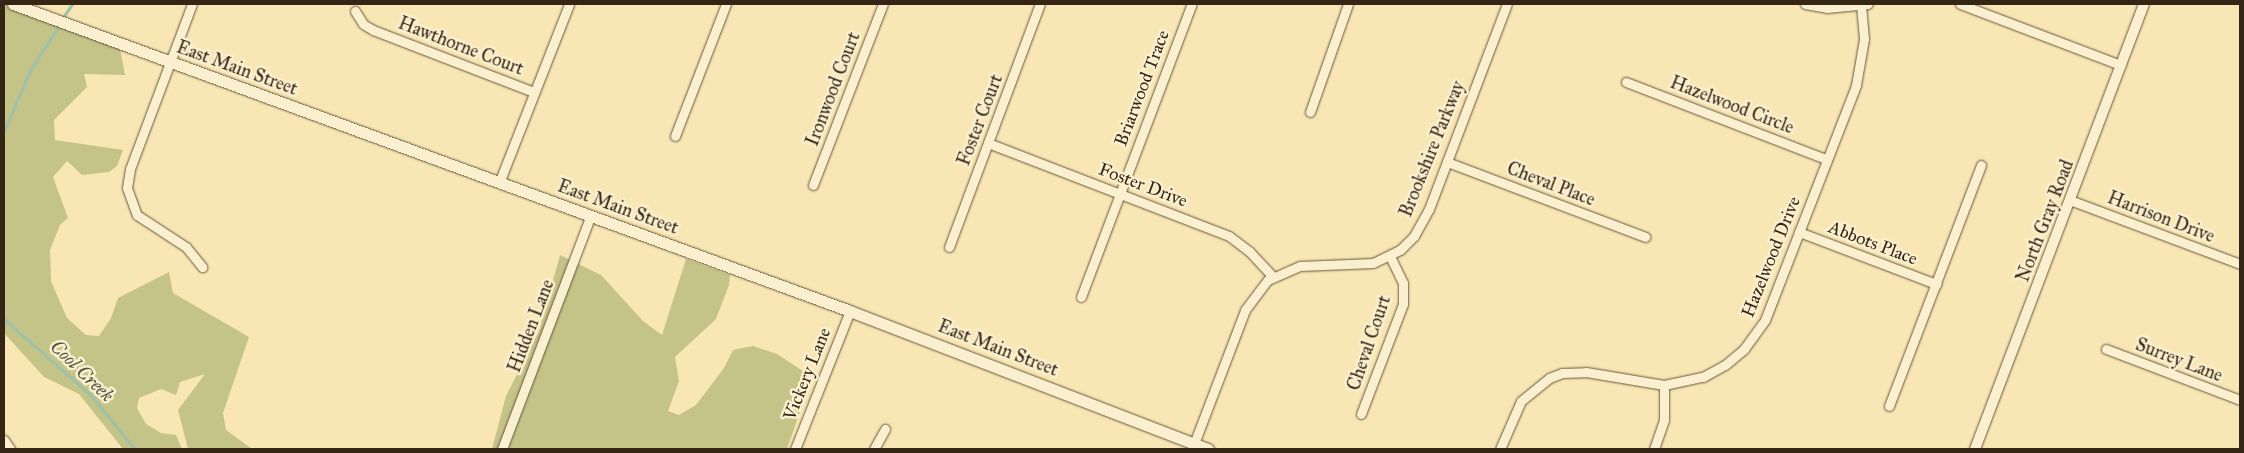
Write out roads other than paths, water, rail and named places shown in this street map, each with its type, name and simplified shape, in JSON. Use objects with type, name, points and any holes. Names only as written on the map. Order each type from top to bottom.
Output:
[{"type":"main road","name":"East Main Street","points":[[13,4],[850,311],[1193,446],[1208,449]]},
{"type":"street","points":[[192,4],[130,169],[128,198],[137,215],[186,247],[202,268]]},
{"type":"street","points":[[500,182],[569,4]]},
{"type":"street","points":[[675,136],[726,4]]},
{"type":"street","name":"Ironwood Court","points":[[813,186],[883,4]]},
{"type":"street","name":"Foster Court","points":[[949,247],[1040,4]]},
{"type":"street","name":"Briarwood Trace","points":[[1081,297],[1192,4]]},
{"type":"street","points":[[1310,112],[1348,4]]},
{"type":"street","name":"Brookshire Parkway","points":[[1193,446],[1245,310],[1259,288],[1273,277],[1300,266],[1361,266],[1390,256],[1414,236],[1422,223],[1507,4]]},
{"type":"street","points":[[1805,4],[1826,8],[1865,4]]},
{"type":"street","name":"Hazelwood Drive","points":[[1500,449],[1521,401],[1539,384],[1562,373],[1586,372],[1664,385],[1704,377],[1744,349],[1766,320],[1861,63],[1865,4]]},
{"type":"street","points":[[1960,4],[2121,65]]},
{"type":"street","name":"North Gray Road","points":[[1975,449],[2144,4]]},
{"type":"street","name":"Hawthorne Court","points":[[355,11],[363,24],[373,30],[534,92]]},
{"type":"street","name":"Hazelwood Circle","points":[[1626,82],[1826,159]]},
{"type":"street","name":"Foster Drive","points":[[988,143],[1229,236],[1249,251],[1273,277]]},
{"type":"street","name":"Cheval Place","points":[[1446,162],[1645,237]]},
{"type":"street","points":[[1889,406],[1981,165]]},
{"type":"street","name":"Harrison Drive","points":[[2070,200],[2240,264]]},
{"type":"street","name":"Hidden Lane","points":[[502,449],[591,215]]},
{"type":"street","name":"Abbots Place","points":[[1799,232],[1936,284]]},
{"type":"street","name":"Cheval Court","points":[[1361,414],[1403,304],[1402,283],[1390,256]]},
{"type":"street","name":"Vickery Lane","points":[[795,449],[850,311]]},
{"type":"street","name":"Surrey Lane","points":[[2106,349],[2240,400]]},
{"type":"street","points":[[1654,449],[1664,420],[1664,385]]},
{"type":"street","points":[[874,449],[885,429]]},
{"type":"waterway","name":"Cool Creek","points":[[62,19],[72,4]]},
{"type":"waterway","name":"Cool Creek","points":[[4,131],[31,69],[60,24]]},
{"type":"waterway","name":"Cool Creek","points":[[4,319],[91,395],[135,449]]}]
